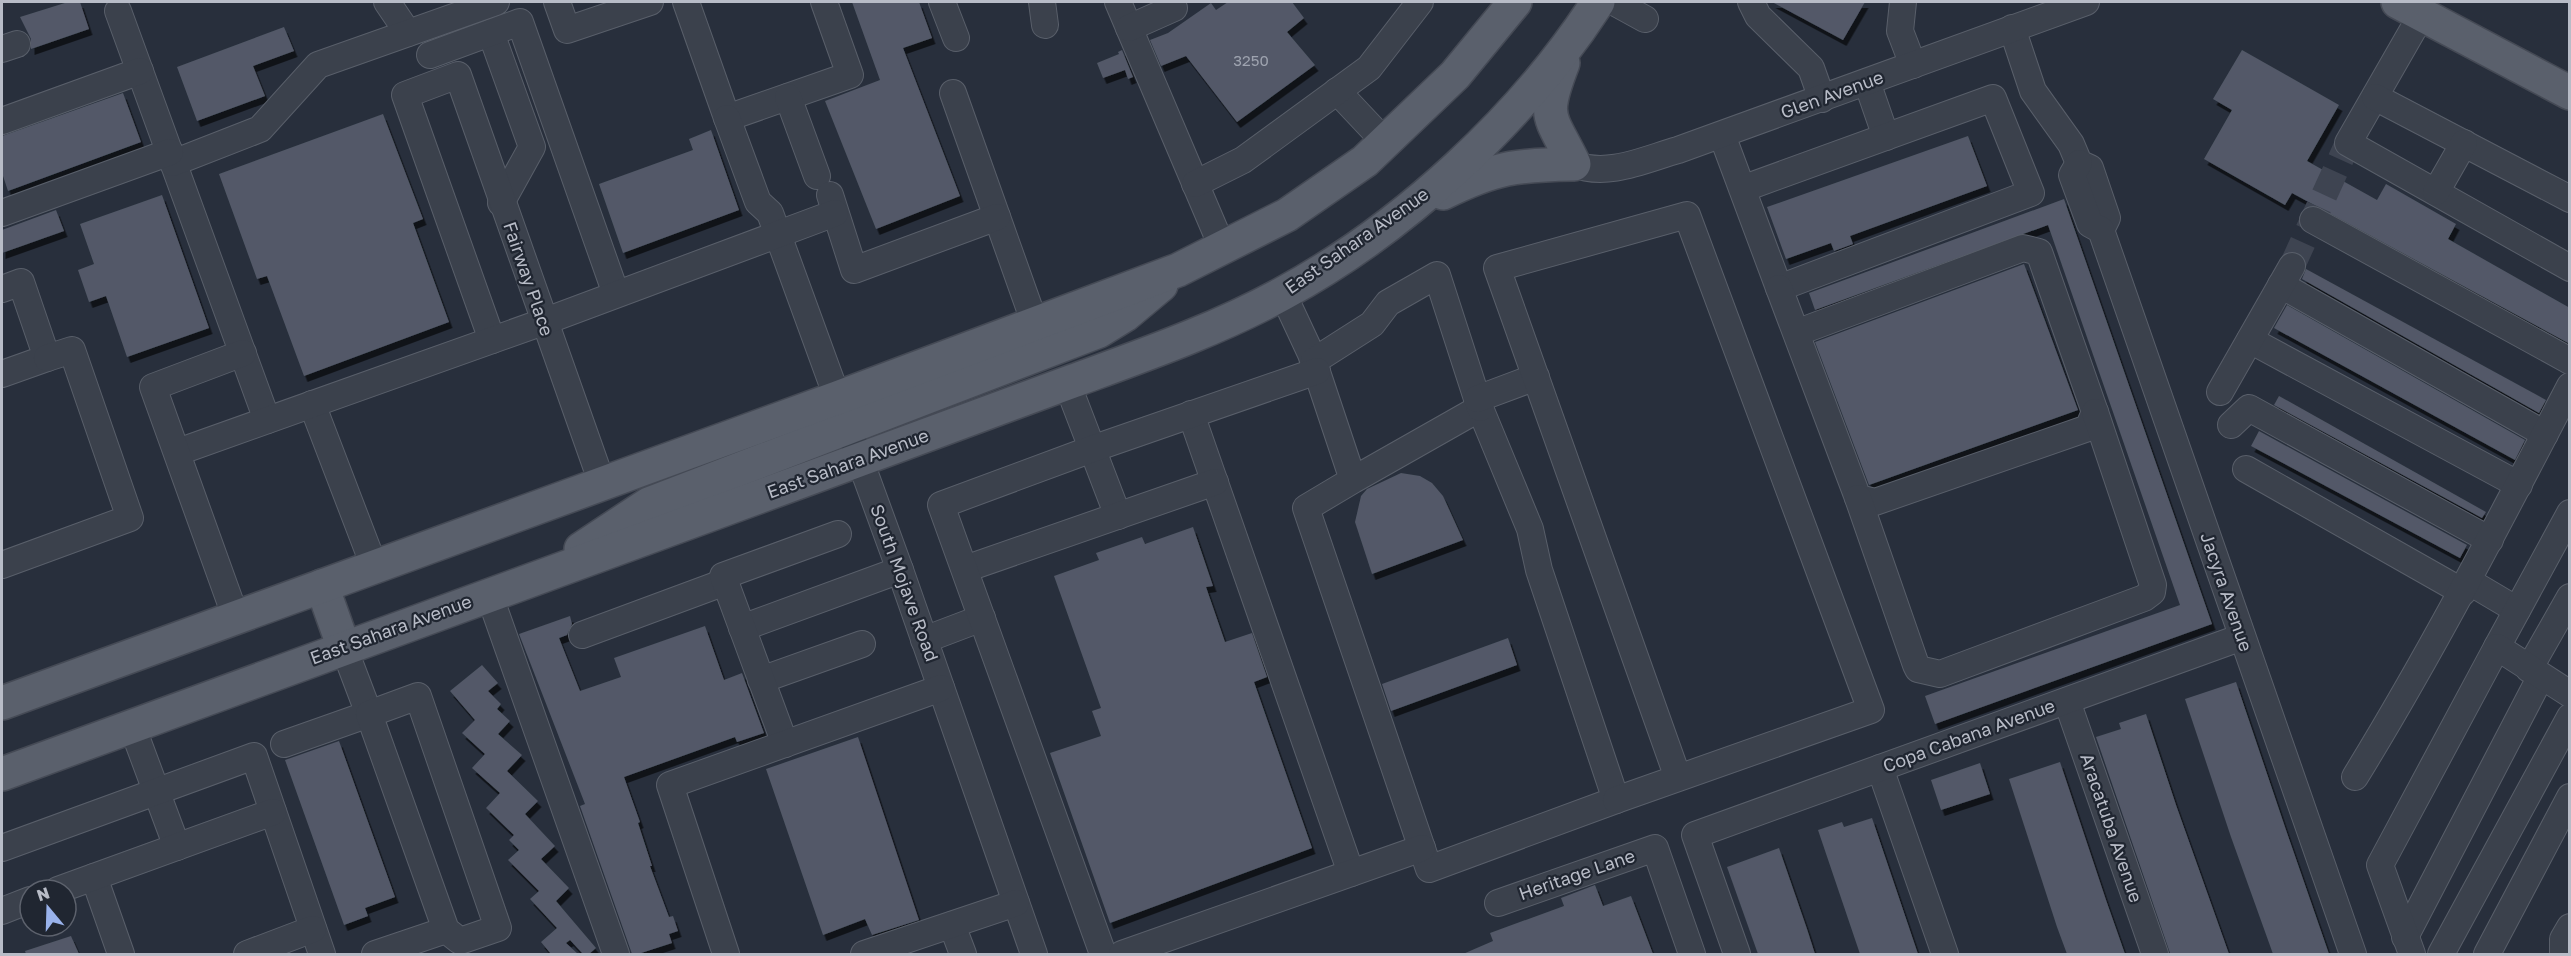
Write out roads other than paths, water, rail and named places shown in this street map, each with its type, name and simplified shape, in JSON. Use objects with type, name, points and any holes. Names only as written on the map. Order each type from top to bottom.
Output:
[{"type":"main road","points":[[544,574],[636,511],[1035,324],[1178,270],[1287,215],[1346,175],[1385,142],[1455,75],[1515,2]]},
{"type":"main road","name":"East Sahara Avenue","points":[[2,774],[1067,383],[1203,331],[1283,294],[1324,269],[1401,214],[1454,170],[1506,119],[1570,46],[1598,2]]},
{"type":"main road","points":[[2410,8],[2570,93]]},
{"type":"main road","points":[[1401,214],[1494,170],[1533,165],[1574,164],[1555,131],[1549,111],[1557,80],[1570,46]]},
{"type":"main road","points":[[2,703],[602,483],[842,413],[1099,331],[1125,315],[1178,270]]},
{"type":"main road","points":[[322,586],[344,648]]},
{"type":"street","name":"Fairway Place","points":[[387,2],[414,31],[430,55],[450,78],[501,203],[602,483]]},
{"type":"street","points":[[2,213],[260,129],[318,64],[496,2]]},
{"type":"street","points":[[557,2],[567,30],[650,2]]},
{"type":"street","name":"South Mojave Road","points":[[686,2],[758,202],[774,223],[900,570],[1034,954]]},
{"type":"street","points":[[727,117],[850,75],[824,2]]},
{"type":"street","points":[[942,2],[956,38]]},
{"type":"street","points":[[1118,2],[1223,249]]},
{"type":"street","points":[[1196,183],[1243,160],[1369,68],[1420,2]]},
{"type":"street","points":[[1614,2],[1645,19]]},
{"type":"street","points":[[1751,2],[1758,16],[1811,68],[1822,99]]},
{"type":"street","points":[[1903,2],[1900,31],[1912,65]]},
{"type":"street","name":"Glen Avenue","points":[[1574,164],[1587,168],[1610,169],[1722,135],[2086,2]]},
{"type":"street","points":[[1129,28],[1176,4]]},
{"type":"street","points":[[2410,8],[2375,97],[2348,143],[2570,268]]},
{"type":"street","points":[[118,11],[267,420]]},
{"type":"street","points":[[430,55],[520,22],[616,294]]},
{"type":"street","name":"Jacyra Avenue","points":[[2012,28],[2033,91],[2071,144],[2083,177],[2108,218],[2101,230],[2353,954]]},
{"type":"street","points":[[491,33],[532,147],[501,203]]},
{"type":"street","points":[[2,121],[140,71]]},
{"type":"street","points":[[450,78],[405,95],[492,340]]},
{"type":"street","points":[[1867,82],[1886,137]]},
{"type":"street","points":[[1338,91],[1385,142]]},
{"type":"street","points":[[953,93],[1035,324]]},
{"type":"street","points":[[788,97],[827,194],[854,270],[997,217]]},
{"type":"street","points":[[2375,97],[2570,199]]},
{"type":"street","points":[[1742,189],[1993,98],[2031,193],[1779,288]]},
{"type":"street","points":[[1722,135],[1779,288],[1858,498],[1918,669],[1940,674],[2145,598],[2152,592],[2153,585],[2039,252],[2023,248],[1796,333]]},
{"type":"street","points":[[2436,192],[2464,143]]},
{"type":"street","points":[[178,452],[616,294],[774,223],[827,194]]},
{"type":"street","points":[[1536,378],[1479,404],[1306,507],[1429,869],[1871,710],[1687,215],[1497,268],[1678,778]]},
{"type":"street","points":[[2313,220],[2570,361]]},
{"type":"street","points":[[1103,954],[941,505],[1316,366],[1372,324],[1388,303],[1437,275],[1479,404],[1530,529],[1539,570],[1616,800]]},
{"type":"street","points":[[2220,392],[2286,275],[2545,434]]},
{"type":"street","points":[[2,289],[21,282],[47,358]]},
{"type":"street","points":[[1283,294],[1316,366],[1353,480]]},
{"type":"street","points":[[2250,340],[2519,485]]},
{"type":"street","points":[[2,374],[72,350],[130,518],[2,565]]},
{"type":"street","points":[[236,618],[153,387],[243,353]]},
{"type":"street","points":[[1067,383],[1118,516]]},
{"type":"street","points":[[2355,777],[2465,586],[2570,386]]},
{"type":"street","points":[[312,404],[374,566]]},
{"type":"street","points":[[2230,425],[2249,408],[2490,540]]},
{"type":"street","points":[[1858,498],[1875,502],[2088,428],[2095,411]]},
{"type":"street","points":[[1191,414],[1351,873]]},
{"type":"street","points":[[2246,469],[2465,586],[2517,610]]},
{"type":"street","points":[[965,569],[1215,482]]},
{"type":"street","points":[[2408,946],[2380,865],[2570,513]]},
{"type":"street","points":[[785,744],[723,576],[838,534]]},
{"type":"street","points":[[742,628],[900,570]]},
{"type":"street","points":[[582,635],[725,582]]},
{"type":"street","points":[[489,594],[616,954]]},
{"type":"street","points":[[2408,946],[2570,597]]},
{"type":"street","points":[[924,640],[982,618]]},
{"type":"street","name":"Copa Cabana Avenue","points":[[1737,954],[1695,835],[2242,637]]},
{"type":"street","points":[[761,680],[862,644]]},
{"type":"street","points":[[2441,954],[2569,697],[2497,646]]},
{"type":"street","points":[[344,648],[454,954]]},
{"type":"street","points":[[726,954],[670,785],[941,688]]},
{"type":"street","points":[[284,744],[418,696],[498,928],[460,941],[446,930]]},
{"type":"street","name":"Aracatuba Avenue","points":[[2067,701],[2155,954]]},
{"type":"street","points":[[132,726],[177,847]]},
{"type":"street","points":[[2,848],[254,756],[322,954]]},
{"type":"street","points":[[1880,768],[1945,954]]},
{"type":"street","points":[[2487,954],[2570,797]]},
{"type":"street","points":[[78,883],[273,812]]},
{"type":"street","points":[[1122,954],[1422,848]]},
{"type":"street","name":"Heritage Lane","points":[[1498,903],[1655,848],[1692,954]]},
{"type":"street","points":[[94,877],[121,954]]},
{"type":"street","points":[[864,954],[890,950],[1016,903]]},
{"type":"street","points":[[2,911],[18,905]]},
{"type":"street","points":[[952,925],[963,954]]},
{"type":"street","points":[[2563,954],[2563,939],[2570,927]]},
{"type":"street","points":[[247,954],[313,929]]},
{"type":"street","points":[[375,954],[446,930]]},
{"type":"tunnel","points":[[2292,266],[2348,143]]}]
